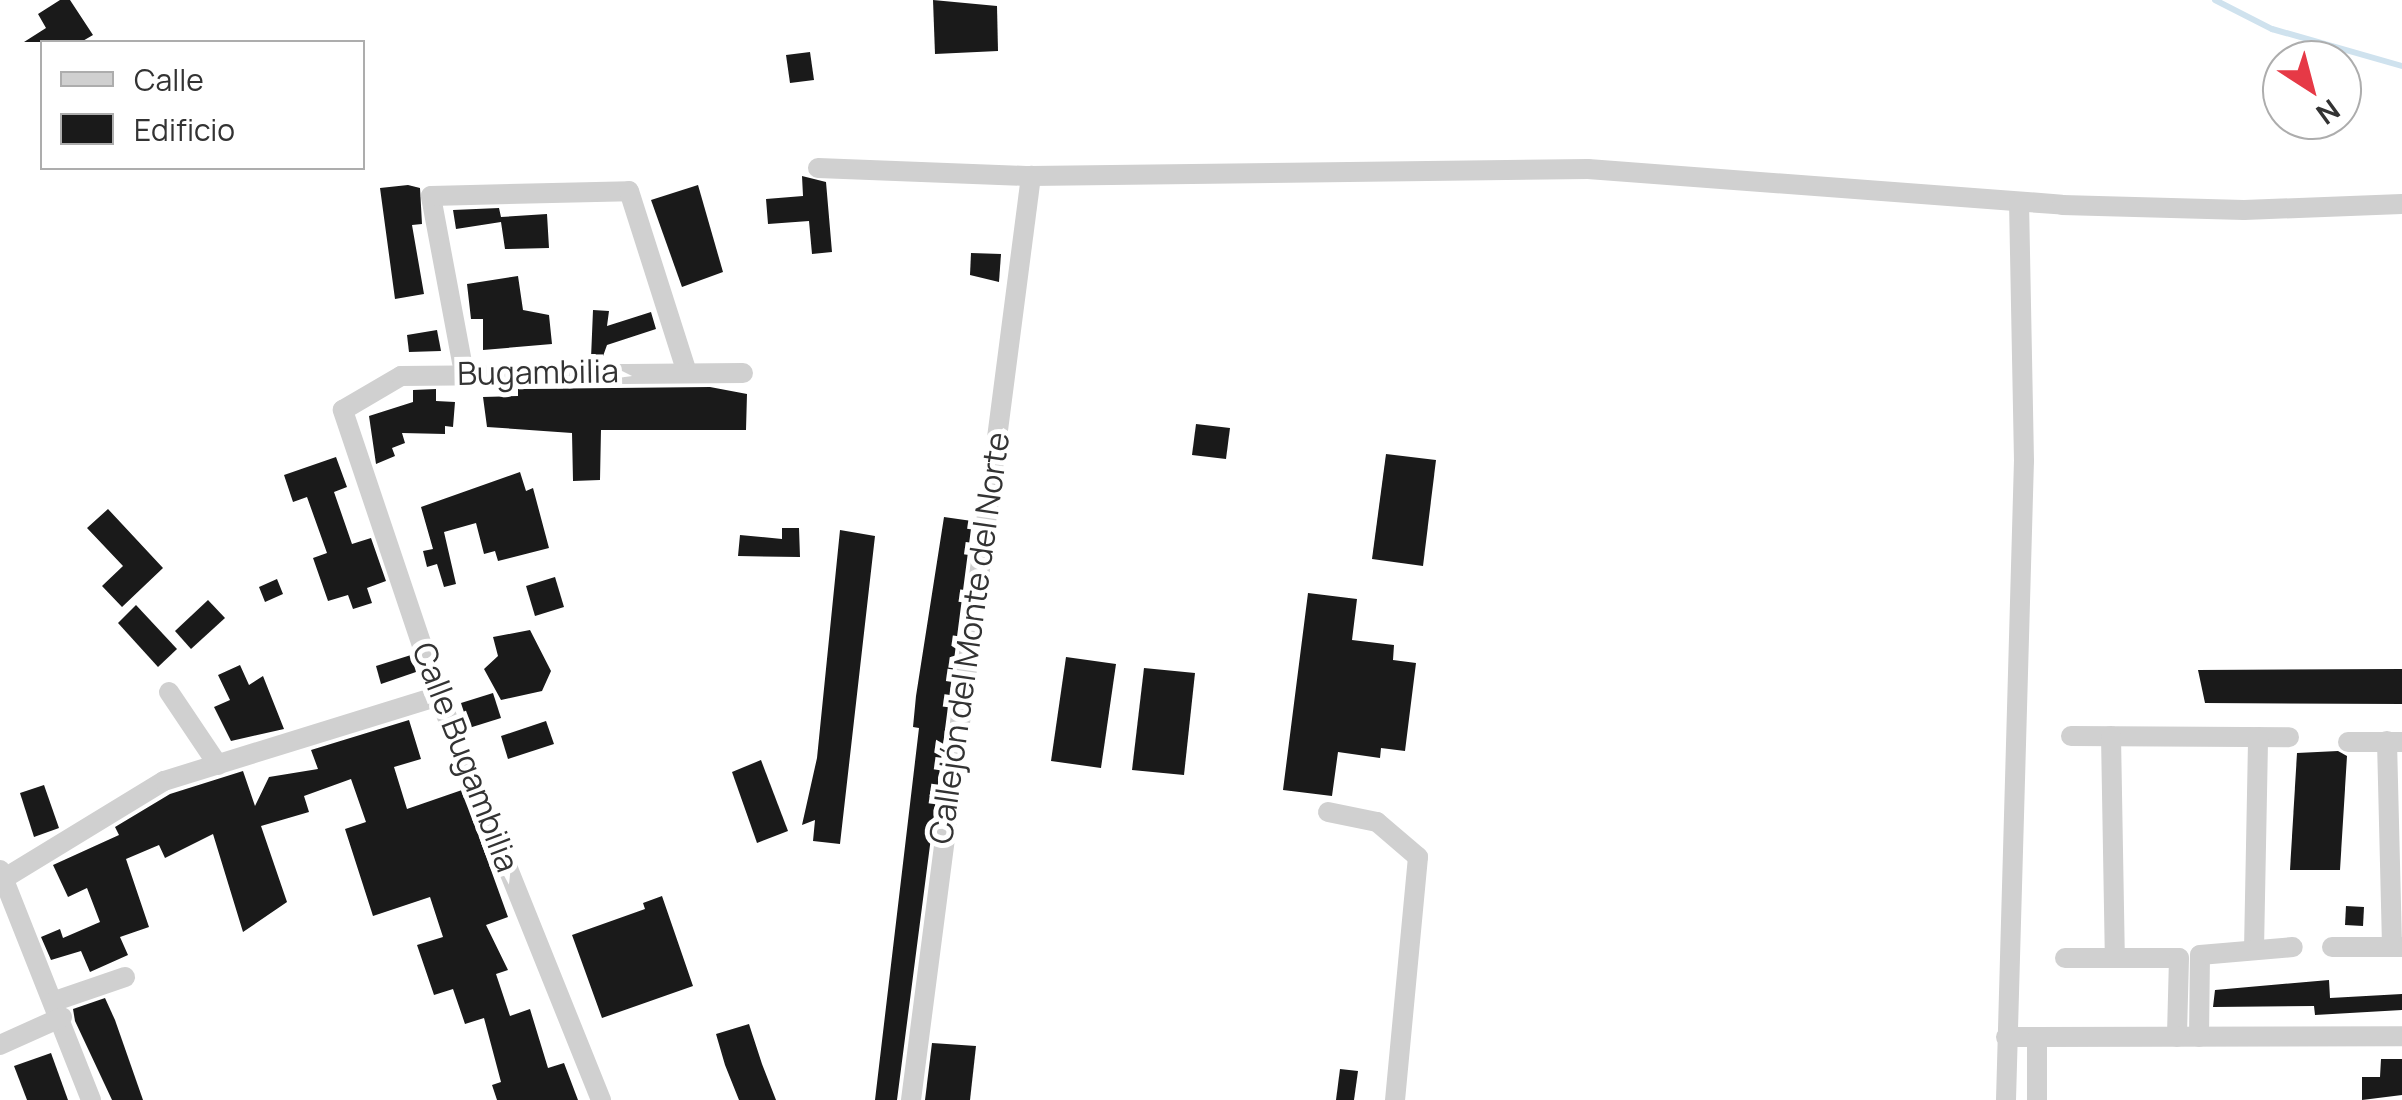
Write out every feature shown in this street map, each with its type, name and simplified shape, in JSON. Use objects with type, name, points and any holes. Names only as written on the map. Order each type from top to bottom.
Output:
[{"type":"street","points":[[818,168],[1031,176],[1588,169],[1916,189],[2019,203],[2244,210],[2402,204]]},
{"type":"street","name":"Callejón del Monte del Norte","points":[[911,1100],[1031,176]]},
{"type":"street","points":[[464,373],[431,196],[630,192],[686,370]]},
{"type":"street","points":[[2006,1100],[2024,480],[2019,203]]},
{"type":"street","name":"Bugambilia","points":[[343,410],[401,376],[686,370],[743,373]]},
{"type":"street","name":"Calle Bugambilia","points":[[343,410],[439,696],[601,1100]]},
{"type":"street","points":[[169,692],[218,765]]},
{"type":"street","points":[[90,1100],[59,1009],[1,877],[164,781],[439,696]]},
{"type":"street","points":[[2071,736],[2289,737]]},
{"type":"street","points":[[2111,736],[2115,955]]},
{"type":"street","points":[[2254,950],[2258,737]]},
{"type":"street","points":[[2332,947],[2397,946],[2394,741],[2348,742]]},
{"type":"street","points":[[1328,812],[1377,822],[1418,856],[1394,1100]]},
{"type":"street","points":[[2188,1037],[2200,955],[2293,947]]},
{"type":"street","points":[[2065,958],[2180,958],[2188,1037]]},
{"type":"street","points":[[0,1045],[59,1009],[125,977]]},
{"type":"street","points":[[2006,1036],[2402,1036]]},
{"type":"street","points":[[2037,1038],[2037,1100]]},
{"type":"building","points":[[60,0],[70,0],[93,35],[84,40],[24,42],[46,28],[38,14]]},
{"type":"building","points":[[933,0],[997,6],[998,51],[935,54]]},
{"type":"building","points":[[810,52],[814,80],[790,83],[786,55]]},
{"type":"building","points":[[802,176],[826,182],[832,252],[812,254],[809,221],[768,224],[766,199],[803,196]]},
{"type":"building","points":[[698,185],[723,272],[682,287],[651,200]]},
{"type":"building","points":[[380,188],[420,188],[422,224],[412,225],[424,294],[395,299]]},
{"type":"building","points":[[499,208],[501,217],[547,214],[549,248],[505,249],[501,222],[456,229],[453,210]]},
{"type":"building","points":[[971,253],[1001,254],[999,282],[970,275]]},
{"type":"building","points":[[518,276],[523,310],[549,315],[552,344],[483,350],[483,319],[471,319],[467,284]]},
{"type":"building","points":[[593,310],[609,311],[607,326],[651,312],[656,329],[607,345],[602,359],[591,358]]},
{"type":"building","points":[[437,330],[441,351],[409,352],[407,335]]},
{"type":"building","points":[[710,387],[747,394],[746,430],[601,430],[600,480],[573,481],[572,433],[487,427],[483,397],[518,396],[518,389]]},
{"type":"building","points":[[436,389],[436,401],[455,402],[453,427],[445,426],[445,434],[402,433],[405,443],[392,448],[395,456],[376,464],[369,416],[413,402],[413,390]]},
{"type":"building","points":[[1196,424],[1230,428],[1226,459],[1192,455]]},
{"type":"building","points":[[1386,454],[1436,460],[1423,566],[1372,559]]},
{"type":"building","points":[[336,457],[347,487],[334,492],[352,544],[371,538],[386,581],[367,588],[372,603],[353,609],[348,595],[328,601],[313,558],[327,553],[307,497],[293,502],[284,475]]},
{"type":"building","points":[[520,472],[526,491],[533,488],[549,548],[498,561],[495,551],[484,554],[476,523],[444,532],[456,584],[444,587],[437,564],[427,567],[423,551],[433,549],[421,507]]},
{"type":"building","points":[[108,509],[163,568],[122,607],[102,586],[123,566],[87,528]]},
{"type":"building","points":[[944,517],[972,521],[897,1100],[875,1100],[919,728],[913,727],[916,696]]},
{"type":"building","points":[[782,528],[799,528],[800,557],[738,556],[740,535],[782,539]]},
{"type":"building","points":[[840,530],[875,536],[840,844],[813,841],[815,820],[802,825],[817,758]]},
{"type":"building","points":[[555,577],[564,607],[535,616],[526,586]]},
{"type":"building","points":[[277,579],[283,594],[265,602],[259,587]]},
{"type":"building","points":[[1308,593],[1357,599],[1352,640],[1394,645],[1393,660],[1416,663],[1405,751],[1381,748],[1380,758],[1338,752],[1332,796],[1283,790]]},
{"type":"building","points":[[208,600],[225,618],[191,649],[175,631]]},
{"type":"building","points":[[136,605],[177,649],[158,667],[118,623]]},
{"type":"building","points":[[530,630],[551,671],[542,691],[501,700],[484,669],[498,656],[493,637]]},
{"type":"building","points":[[411,655],[416,672],[381,684],[376,666]]},
{"type":"building","points":[[1066,657],[1116,664],[1101,768],[1051,761]]},
{"type":"building","points":[[240,665],[249,685],[263,676],[284,729],[231,741],[214,707],[230,700],[218,675]]},
{"type":"building","points":[[1144,668],[1195,673],[1184,775],[1132,770]]},
{"type":"building","points":[[2402,669],[2402,704],[2205,703],[2198,670]]},
{"type":"building","points":[[493,693],[501,718],[469,728],[461,703]]},
{"type":"building","points":[[409,720],[421,759],[394,767],[407,809],[462,790],[508,917],[486,925],[508,970],[496,974],[510,1016],[530,1009],[548,1068],[564,1063],[578,1100],[497,1100],[492,1085],[501,1082],[484,1018],[465,1024],[453,989],[434,995],[417,945],[443,937],[430,897],[373,916],[345,829],[366,822],[351,779],[304,796],[309,812],[261,826],[287,902],[243,932],[213,834],[165,858],[159,845],[126,859],[149,927],[120,937],[128,955],[90,972],[81,951],[51,960],[41,937],[60,929],[63,938],[100,922],[87,888],[68,897],[53,865],[119,835],[115,827],[170,794],[243,771],[255,806],[269,777],[318,769],[311,750]]},
{"type":"building","points":[[546,721],[554,744],[508,759],[501,736]]},
{"type":"building","points":[[2338,751],[2347,756],[2340,870],[2290,870],[2297,753]]},
{"type":"building","points":[[761,760],[788,831],[757,843],[732,772]]},
{"type":"building","points":[[44,785],[59,828],[34,837],[20,793]]},
{"type":"building","points":[[662,896],[693,986],[602,1018],[572,935],[645,909],[643,903]]},
{"type":"building","points":[[2346,906],[2364,907],[2363,926],[2345,925]]},
{"type":"building","points":[[2329,980],[2330,998],[2402,994],[2402,1010],[2315,1015],[2314,1006],[2213,1007],[2215,990]]},
{"type":"building","points":[[105,998],[143,1100],[112,1100],[75,1021],[73,1009]]},
{"type":"building","points":[[749,1024],[776,1100],[739,1100],[725,1065],[716,1034]]},
{"type":"building","points":[[932,1043],[976,1046],[970,1100],[925,1100]]},
{"type":"building","points":[[51,1053],[68,1100],[27,1100],[14,1066]]},
{"type":"building","points":[[2381,1059],[2402,1059],[2402,1095],[2362,1100],[2362,1077],[2380,1077]]},
{"type":"building","points":[[1340,1069],[1358,1071],[1354,1100],[1336,1100]]},
{"type":"waterway","points":[[2215,0],[2272,29],[2402,66]]}]
